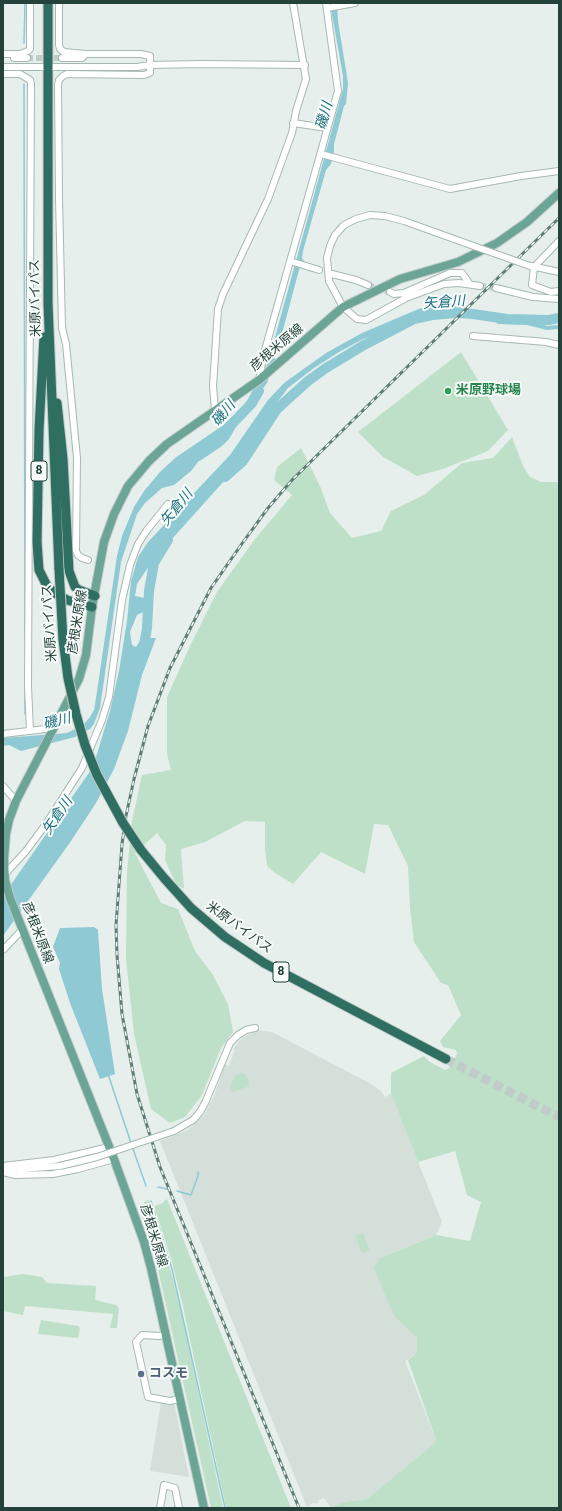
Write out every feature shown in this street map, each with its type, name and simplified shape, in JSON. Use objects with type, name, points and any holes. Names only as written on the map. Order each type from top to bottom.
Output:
[{"type":"highway","name":"米原バイパス","points":[[48,3],[48,304],[59,569],[63,640],[68,678],[76,714],[85,744],[97,775],[123,823],[141,850],[191,908],[225,936],[264,963],[446,1059]]},
{"type":"highway","name":"8","points":[[48,304],[39,430],[37,542],[39,570],[46,586],[53,592],[67,600],[92,607]]},
{"type":"highway","name":"8","points":[[50,350],[62,445],[69,571],[75,587],[95,596]]},
{"type":"main road","name":"彦根米原線","points":[[204,1508],[144,1242],[114,1159],[21,927],[4,877],[6,834],[9,820],[16,801],[79,679],[89,637],[92,607],[104,542],[114,514],[128,486],[149,461],[167,444],[259,380],[343,307],[400,279],[458,262],[497,243],[527,222],[559,194]]},
{"type":"street","points":[[4,54],[20,54],[28,51],[30,48],[30,3]]},
{"type":"street","points":[[59,3],[59,44],[60,49],[64,52],[85,54],[141,54],[150,56],[150,73],[144,75],[67,74],[59,80],[58,85],[59,221],[62,328],[66,344],[76,458],[76,550],[78,555],[88,560]]},
{"type":"street","points":[[216,410],[213,386],[218,309],[223,294],[268,199],[292,133],[293,123],[306,79],[305,65],[293,3]]},
{"type":"street","points":[[259,380],[263,357],[292,262],[338,91],[328,6],[355,3]]},
{"type":"street","points":[[4,54],[6,58],[27,58]]},
{"type":"street","points":[[62,58],[82,58],[85,54]]},
{"type":"street","points":[[3,67],[48,68],[137,67],[150,65],[305,65]]},
{"type":"street","points":[[3,74],[20,74],[30,80],[28,623],[30,731]]},
{"type":"street","points":[[293,123],[327,128]]},
{"type":"street","points":[[322,154],[423,183],[450,189],[521,176],[559,171]]},
{"type":"street","points":[[480,286],[469,283],[450,282],[396,303],[366,320],[357,319],[343,307],[329,281],[327,258],[335,235],[344,225],[356,219],[370,215],[385,216],[404,221],[532,266],[559,272]]},
{"type":"street","points":[[559,241],[532,266],[532,286],[550,292],[559,291]]},
{"type":"street","points":[[292,262],[319,270]]},
{"type":"street","points":[[390,292],[399,294],[404,293],[450,273],[462,273],[469,283]]},
{"type":"street","points":[[332,274],[356,280],[368,285]]},
{"type":"street","points":[[496,288],[533,297],[559,299]]},
{"type":"street","points":[[473,336],[546,342],[559,345]]},
{"type":"street","points":[[4,877],[46,824],[82,768],[102,720],[109,697],[122,600],[130,565],[141,540],[168,504]]},
{"type":"street","points":[[3,734],[53,730]]},
{"type":"street","points":[[3,786],[16,801]]},
{"type":"street","points":[[3,950],[21,927]]},
{"type":"street","points":[[3,1167],[20,1170],[60,1166],[97,1157],[174,1131],[193,1120],[200,1112],[230,1043],[246,1030],[255,1028]]},
{"type":"street","points":[[3,1167],[54,1160],[109,1147]]},
{"type":"street","points":[[3,1172],[16,1176],[52,1174],[78,1169],[114,1159]]},
{"type":"street","points":[[166,1335],[142,1335],[136,1342],[148,1397],[170,1401],[179,1399]]},
{"type":"street","points":[[160,1508],[164,1485],[175,1488],[179,1508]]},
{"type":"shaded area","points":[[255,1030],[272,1032],[373,1085],[381,1091],[385,1097],[391,1094],[442,1222],[436,1235],[380,1258],[396,1318],[417,1338],[418,1344],[415,1355],[405,1361],[436,1440],[431,1446],[367,1499],[342,1502],[331,1508],[324,1498],[319,1500],[317,1504],[313,1503],[307,1507],[160,1141],[188,1130],[204,1115],[214,1096],[225,1064],[229,1066],[235,1050],[233,1049],[242,1038],[255,1032]]},
{"type":"shaded area","points":[[161,1402],[174,1402],[189,1477],[150,1471]]},
{"type":"green space","name":"米原野球場","points":[[461,352],[508,430],[488,451],[443,469],[417,476],[383,457],[358,432]]},
{"type":"green space","points":[[512,437],[523,466],[530,477],[541,482],[559,482],[559,1508],[331,1508],[342,1502],[367,1499],[431,1446],[436,1440],[408,1360],[415,1355],[417,1349],[417,1338],[396,1318],[374,1268],[380,1258],[436,1235],[470,1241],[481,1202],[467,1195],[455,1151],[418,1162],[391,1094],[391,1073],[424,1056],[430,1062],[445,1070],[449,1068],[457,1054],[456,1050],[443,1047],[440,1041],[461,1015],[448,985],[441,983],[414,942],[410,908],[408,866],[388,825],[374,824],[365,874],[321,852],[293,884],[275,873],[267,866],[265,849],[265,822],[245,821],[205,842],[181,849],[184,889],[176,884],[165,860],[166,845],[157,833],[135,853],[161,903],[178,909],[195,951],[213,975],[228,1004],[233,1032],[221,1048],[202,1095],[185,1117],[170,1123],[151,1109],[134,1034],[126,959],[127,872],[132,821],[142,775],[171,770],[167,754],[167,697],[190,646],[217,592],[255,539],[292,495],[274,480],[277,467],[301,448],[320,486],[330,513],[352,538],[381,531],[391,511],[424,495],[462,463],[493,458]]},
{"type":"green space","points":[[242,1073],[246,1074],[249,1085],[234,1092],[230,1087],[235,1075]]},
{"type":"green space","points":[[167,1199],[291,1508],[226,1508],[182,1302],[172,1262],[154,1206],[163,1203]]},
{"type":"green space","points":[[149,1200],[166,1253],[180,1306],[223,1508],[211,1508],[156,1260],[139,1205],[144,1204],[144,1202]]},
{"type":"green space","points":[[363,1233],[370,1250],[362,1253],[355,1236]]},
{"type":"green space","points":[[23,1274],[42,1277],[47,1283],[96,1286],[95,1300],[116,1305],[119,1308],[117,1328],[110,1328],[113,1314],[25,1306],[23,1315],[3,1311],[3,1277]]},
{"type":"green space","points":[[41,1320],[78,1326],[80,1328],[78,1338],[38,1334]]},
{"type":"water","points":[[330,3],[337,4],[338,21],[348,83],[346,104],[344,106],[334,144],[331,164],[326,170],[303,251],[302,259],[304,260],[299,270],[276,356],[267,383],[240,419],[205,453],[191,471],[174,485],[162,488],[145,503],[137,514],[121,562],[100,708],[94,724],[90,729],[75,737],[21,751],[9,745],[3,746],[3,738],[67,733],[83,725],[90,717],[94,710],[117,556],[122,536],[134,507],[144,491],[160,472],[175,458],[222,426],[244,406],[268,363],[343,89],[343,76]]},
{"type":"water","points":[[445,303],[495,315],[502,319],[528,320],[547,326],[559,325],[559,329],[547,330],[527,325],[498,324],[493,320],[484,319],[479,316],[449,312],[443,307],[392,325],[382,332],[363,339],[314,368],[288,388],[270,412],[245,455],[225,480],[153,560],[137,584],[135,596],[145,598],[152,605],[150,611],[137,615],[130,632],[132,645],[136,647],[140,641],[147,638],[156,638],[142,675],[128,731],[114,769],[96,803],[71,841],[3,936],[3,896],[93,767],[110,711],[119,671],[127,621],[131,581],[138,557],[148,542],[230,455],[268,400],[284,383],[326,353],[362,333],[421,308]]},
{"type":"water","points":[[94,927],[98,930],[102,989],[115,1074],[100,1079],[70,1003],[59,969],[60,963],[53,947],[60,928]]},
{"type":"waterway","points":[[24,43],[25,3]]},
{"type":"waterway","points":[[24,84],[25,638]]},
{"type":"waterway","name":"矢倉川","points":[[225,477],[243,461],[277,409],[308,381],[326,368],[364,345],[414,319],[432,315],[456,313],[507,319],[549,320],[559,318]]},
{"type":"waterway","name":"磯川","points":[[198,456],[219,442],[225,436],[232,424],[252,403],[259,391]]},
{"type":"waterway","name":"矢倉川","points":[[143,651],[147,628],[149,591],[154,563],[168,540]]},
{"type":"waterway","points":[[25,693],[25,714]]},
{"type":"waterway","points":[[108,1074],[131,1143]]},
{"type":"waterway","points":[[132,1146],[146,1186]]},
{"type":"waterway","points":[[177,1191],[191,1195],[198,1172]]},
{"type":"waterway","points":[[158,1187],[167,1189]]},
{"type":"waterway","points":[[151,1201],[172,1269],[225,1508]]},
{"type":"tunnel","points":[[27,58],[62,58]]},
{"type":"tunnel","points":[[368,285],[390,292]]},
{"type":"tunnel","points":[[480,286],[496,288]]},
{"type":"tunnel","points":[[446,1059],[559,1117]]},
{"type":"railway","points":[[299,1508],[160,1167],[137,1094],[122,1014],[117,955],[116,925],[122,844],[126,816],[148,726],[170,668],[211,588],[241,545],[268,508],[293,479],[559,218]]},
{"type":"place","name":"米原野球場","points":[[448,391]]},
{"type":"place","name":"コスモ","points":[[141,1374]]}]
